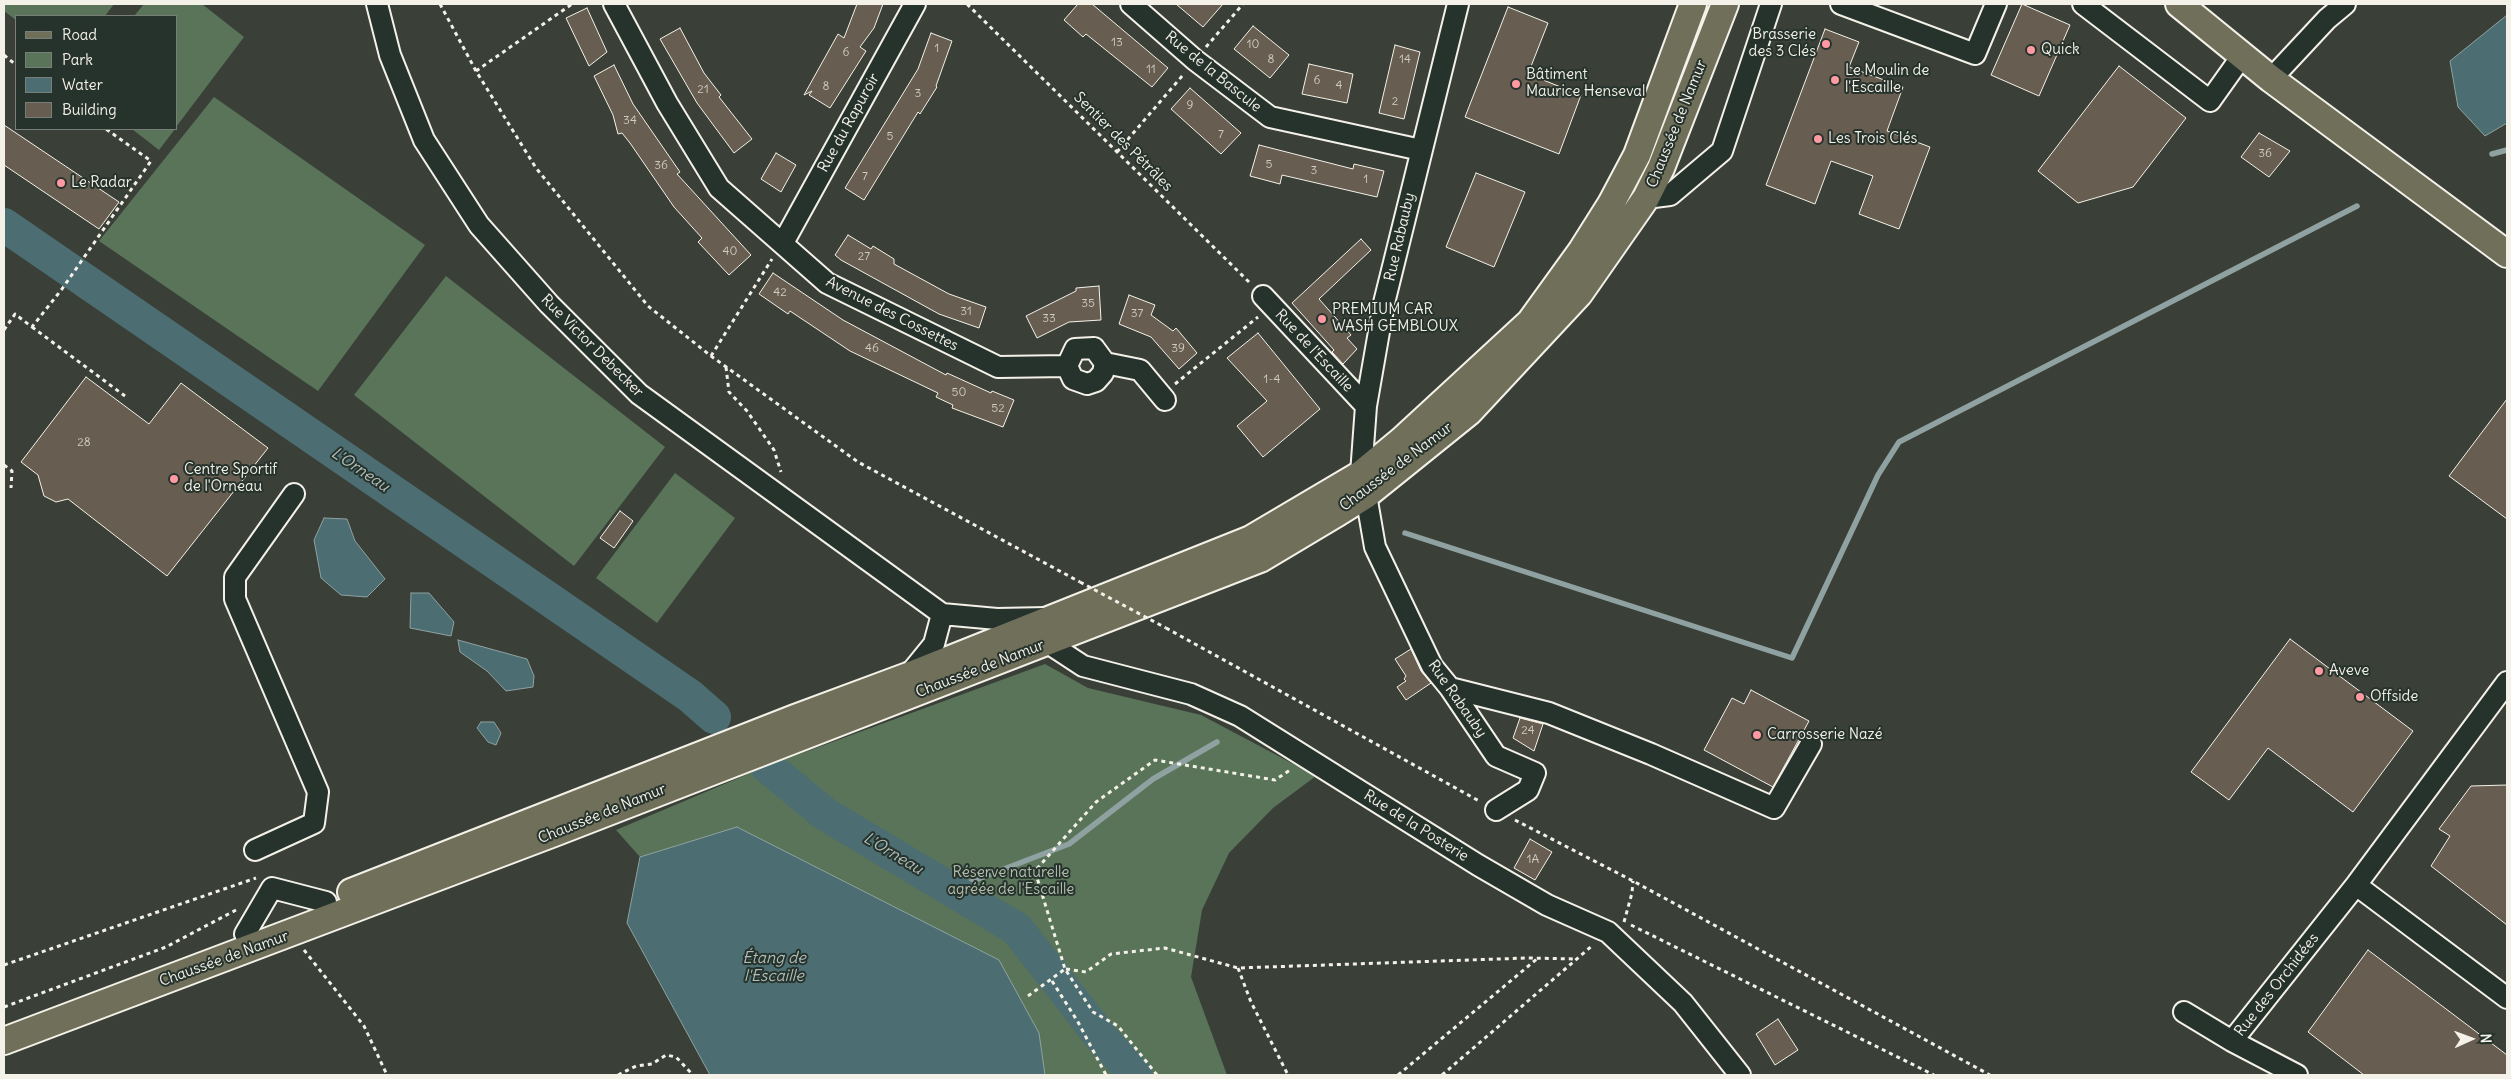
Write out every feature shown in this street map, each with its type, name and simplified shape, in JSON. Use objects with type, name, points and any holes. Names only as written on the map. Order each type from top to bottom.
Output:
[{"type":"main road","name":"Chaussée de Namur","points":[[1364,484],[1402,440],[1530,322],[1582,250],[1611,204],[1637,155],[1693,4]]},
{"type":"main road","name":"Chaussée de Namur","points":[[4,1041],[292,934],[705,773],[908,676],[1051,631],[1260,559],[1364,484],[1469,412],[1579,294],[1646,198],[1661,168],[1725,4]]},
{"type":"main road","points":[[2184,8],[2271,79],[2507,254]]},
{"type":"main road","name":"Chaussée de Namur","points":[[4,1024],[245,934],[674,766],[797,728],[1051,631]]},
{"type":"street","name":"Rue Victor Debecker","points":[[377,4],[390,55],[424,140],[479,225],[549,304],[639,394],[942,614]]},
{"type":"street","name":"Avenue des Cossettes","points":[[614,4],[667,103],[719,188],[783,242],[827,283],[998,367],[1067,366]]},
{"type":"street","name":"Rue du Rapuroir","points":[[783,242],[915,4]]},
{"type":"street","name":"Rue de la Bascule","points":[[1131,4],[1195,60],[1270,117],[1421,150]]},
{"type":"street","name":"Rue Rabauby","points":[[1458,4],[1384,304],[1366,406],[1364,484],[1375,548],[1432,666],[1450,688],[1496,756],[1534,773],[1528,790],[1496,810]]},
{"type":"street","points":[[1646,198],[1670,195],[1722,152],[1771,4]]},
{"type":"street","points":[[1852,6],[1975,54],[1993,4]]},
{"type":"street","points":[[2083,4],[2210,100],[2242,56]]},
{"type":"street","points":[[2271,79],[2327,19],[2345,4]]},
{"type":"street","name":"Rue de l'Escaille","points":[[1267,301],[1366,406]]},
{"type":"street","points":[[1105,363],[1103,373],[1087,392],[1073,379],[1067,366],[1075,349],[1094,348],[1105,363],[1140,370],[1163,398]]},
{"type":"street","points":[[255,850],[314,823],[318,792],[235,599],[235,577],[294,494]]},
{"type":"street","points":[[908,676],[934,644],[942,614],[997,619],[1032,617],[1051,631]]},
{"type":"street","name":"Rue de la Posterie","points":[[1051,631],[1083,666],[1191,694],[1240,716],[1478,865],[1547,904],[1616,927],[1683,1003],[1740,1075]]},
{"type":"street","name":"Rue des Orchidées","points":[[2184,1012],[2232,1041],[2356,885],[2507,682]]},
{"type":"street","points":[[1450,688],[1549,713],[1651,754],[1774,808],[1811,744]]},
{"type":"street","points":[[2356,885],[2507,998]]},
{"type":"street","points":[[2232,1041],[2297,1075]]},
{"type":"path","points":[[440,4],[476,71],[536,168],[648,306],[711,356],[858,462],[1166,628],[1496,810],[1633,881],[1990,1075]]},
{"type":"path","points":[[476,71],[572,4]]},
{"type":"path","name":"Sentier des Pétrâles","points":[[967,4],[1267,301]]},
{"type":"path","points":[[1117,152],[1243,4]]},
{"type":"path","points":[[4,55],[15,64]]},
{"type":"path","points":[[12,70],[15,66]]},
{"type":"path","points":[[32,327],[62,289],[151,161],[107,130]]},
{"type":"path","points":[[711,356],[783,242]]},
{"type":"path","points":[[1163,398],[1267,301]]},
{"type":"path","points":[[4,330],[15,314],[124,396]]},
{"type":"path","points":[[726,367],[729,392],[747,411],[774,450],[789,503]]},
{"type":"path","points":[[4,465],[12,471],[11,488]]},
{"type":"path","points":[[1087,594],[1106,586]]},
{"type":"path","points":[[1157,1075],[1118,1026],[1093,1012],[1065,969],[1035,871],[1096,802],[1155,760],[1275,780],[1307,758]]},
{"type":"path","points":[[4,965],[257,878]]},
{"type":"path","points":[[1442,1075],[1576,959],[1616,927],[1632,893],[1633,881]]},
{"type":"path","points":[[4,1007],[166,947],[238,909]]},
{"type":"path","points":[[1616,927],[1934,1075]]},
{"type":"path","points":[[292,934],[364,1026],[387,1075]]},
{"type":"path","points":[[1065,969],[1086,972],[1111,954],[1165,948],[1238,968],[1538,958],[1576,959]]},
{"type":"path","points":[[1398,1075],[1538,958]]},
{"type":"path","points":[[1238,968],[1251,1002],[1288,1075]]},
{"type":"path","points":[[1028,996],[1052,981],[1065,969]]},
{"type":"path","points":[[1052,981],[1078,1022],[1106,1075]]},
{"type":"path","points":[[618,1075],[636,1066],[652,1064],[666,1055],[676,1057],[693,1075]]},
{"type":"green space","points":[[4,4],[114,4],[106,15],[15,15],[15,19],[4,11]]},
{"type":"green space","points":[[144,4],[202,4],[244,37],[178,124],[178,15],[135,15]]},
{"type":"green space","points":[[214,97],[425,245],[318,391],[99,241]]},
{"type":"green space","points":[[133,130],[174,130],[159,150]]},
{"type":"green space","points":[[446,276],[665,447],[574,566],[354,395]]},
{"type":"green space","points":[[675,473],[735,518],[657,623],[596,578]]},
{"type":"green space","name":"Réserve naturelle agréée de l'Escaille","points":[[1045,664],[1088,688],[1201,715],[1316,776],[1273,808],[1229,853],[1202,910],[1191,977],[1227,1075],[785,1075],[640,857],[616,830],[767,766]]},
{"type":"water","points":[[2507,15],[2507,123],[2485,136],[2458,107],[2450,61]]},
{"type":"water","points":[[324,518],[347,519],[355,541],[385,579],[367,597],[341,595],[321,578],[314,540]]},
{"type":"water","points":[[411,593],[429,593],[454,622],[451,636],[410,628]]},
{"type":"water","points":[[458,640],[527,659],[534,676],[533,687],[506,691],[487,671],[460,652]]},
{"type":"water","points":[[481,722],[494,722],[501,733],[496,745],[488,742],[477,728]]},
{"type":"water","name":"Étang de l'Escaille","points":[[737,827],[999,960],[1039,1033],[1045,1075],[710,1075],[627,923],[640,857]]},
{"type":"building","points":[[857,4],[883,4],[874,28],[860,47],[866,51],[830,108],[809,95],[812,91],[804,95],[838,34],[844,38]]},
{"type":"building","points":[[1078,4],[1092,4],[1168,68],[1152,87],[1086,34],[1083,37],[1064,20]]},
{"type":"building","points":[[1176,4],[1223,4],[1203,27]]},
{"type":"building","name":"Quick","points":[[2022,4],[2070,25],[2039,96],[1991,75]]},
{"type":"building","name":"Bâtiment Maurice Henseval","points":[[1508,7],[1548,23],[1528,74],[1581,95],[1559,154],[1465,117]]},
{"type":"building","points":[[587,8],[607,52],[589,66],[566,18]]},
{"type":"building","points":[[1253,26],[1289,55],[1270,78],[1234,49]]},
{"type":"building","points":[[680,28],[704,73],[721,95],[719,97],[752,139],[734,153],[697,103],[660,39]]},
{"type":"building","points":[[1825,29],[1859,42],[1849,67],[1903,87],[1887,131],[1930,147],[1899,229],[1859,214],[1873,176],[1831,161],[1815,204],[1766,185]]},
{"type":"building","points":[[931,33],[952,41],[937,87],[920,114],[918,112],[864,200],[845,188],[918,69]]},
{"type":"building","points":[[1395,45],[1420,52],[1404,119],[1379,113]]},
{"type":"building","points":[[1309,64],[1353,74],[1347,103],[1302,94]]},
{"type":"building","points":[[614,65],[633,104],[680,172],[677,174],[751,255],[729,275],[698,242],[702,238],[674,207],[622,133],[618,134],[613,115],[594,76]]},
{"type":"building","points":[[2119,66],[2186,118],[2133,187],[2078,203],[2038,171]]},
{"type":"building","points":[[1190,88],[1241,133],[1221,154],[1171,109]]},
{"type":"building","name":"Le Radar","points":[[4,125],[119,202],[99,229],[4,165]]},
{"type":"building","points":[[2259,133],[2290,151],[2269,177],[2241,157]]},
{"type":"building","points":[[1259,145],[1353,169],[1354,164],[1384,171],[1377,197],[1282,175],[1280,184],[1250,176]]},
{"type":"building","points":[[776,153],[796,165],[781,192],[761,179]]},
{"type":"building","points":[[1476,173],[1525,192],[1494,267],[1446,247]]},
{"type":"building","points":[[848,235],[871,249],[873,246],[894,259],[894,264],[949,294],[986,307],[979,328],[939,314],[841,260],[835,255]]},
{"type":"building","name":"PREMIUM CAR WASH GEMBLOUX","points":[[1361,239],[1371,250],[1319,299],[1351,335],[1347,338],[1357,349],[1343,364],[1332,352],[1334,350],[1292,303]]},
{"type":"building","points":[[773,273],[843,320],[946,375],[947,373],[991,393],[992,391],[1014,400],[1003,427],[952,408],[953,405],[936,397],[938,393],[850,351],[790,311],[788,314],[759,294]]},
{"type":"building","points":[[1099,286],[1101,320],[1069,322],[1037,338],[1026,316],[1076,291],[1076,288]]},
{"type":"building","points":[[1129,295],[1155,305],[1151,315],[1173,331],[1176,328],[1197,353],[1179,369],[1151,337],[1119,324]]},
{"type":"building","points":[[1258,333],[1320,409],[1263,457],[1237,426],[1267,401],[1227,358]]},
{"type":"building","name":"Centre Sportif de l'Orneau","points":[[86,377],[149,424],[181,383],[268,448],[167,576],[68,499],[56,502],[44,496],[38,475],[21,462]]},
{"type":"building","points":[[2507,399],[2507,519],[2449,476]]},
{"type":"building","points":[[620,511],[633,521],[614,548],[600,538]]},
{"type":"building","points":[[2290,639],[2413,731],[2353,812],[2268,748],[2229,800],[2191,772]]},
{"type":"building","points":[[1411,649],[1421,671],[1431,683],[1406,700],[1397,687],[1406,681],[1404,679],[1406,676],[1395,659]]},
{"type":"building","name":"Carrosserie Nazé","points":[[1751,690],[1809,721],[1773,787],[1704,750],[1732,698],[1744,704]]},
{"type":"building","points":[[1520,718],[1543,724],[1534,751],[1513,738]]},
{"type":"building","points":[[2507,785],[2507,925],[2431,866],[2450,836],[2439,829],[2471,786]]},
{"type":"building","points":[[1530,839],[1552,852],[1535,880],[1514,868]]},
{"type":"building","points":[[2368,950],[2507,1055],[2507,1075],[2364,1075],[2308,1032]]},
{"type":"building","points":[[1778,1019],[1798,1050],[1775,1065],[1756,1034]]},
{"type":"waterway","points":[[2492,154],[2507,150]]},
{"type":"waterway","points":[[1405,533],[1792,658],[1878,475],[1899,442],[2357,206]]},
{"type":"waterway","name":"L'Orneau","points":[[4,225],[690,696],[714,717]]},
{"type":"waterway","points":[[952,889],[1069,844],[1153,779],[1217,742]]},
{"type":"waterway","name":"L'Orneau","points":[[767,766],[825,814],[1017,929],[1101,1037],[1136,1075]]},
{"type":"place","name":"Brasserie des 3 Clés","points":[[1826,44]]},
{"type":"place","name":"Quick","points":[[2031,50]]},
{"type":"place","name":"Le Moulin de l'Escaille","points":[[1835,80]]},
{"type":"place","name":"Bâtiment Maurice Henseval","points":[[1516,84]]},
{"type":"place","name":"Les Trois Clés","points":[[1818,139]]},
{"type":"place","name":"Le Radar","points":[[61,183]]},
{"type":"place","name":"PREMIUM CAR WASH GEMBLOUX","points":[[1322,319]]},
{"type":"place","name":"Centre Sportif de l'Orneau","points":[[174,479]]},
{"type":"place","name":"Aveve","points":[[2319,671]]},
{"type":"place","name":"Offside","points":[[2360,697]]},
{"type":"place","name":"Carrosserie Nazé","points":[[1757,735]]}]
